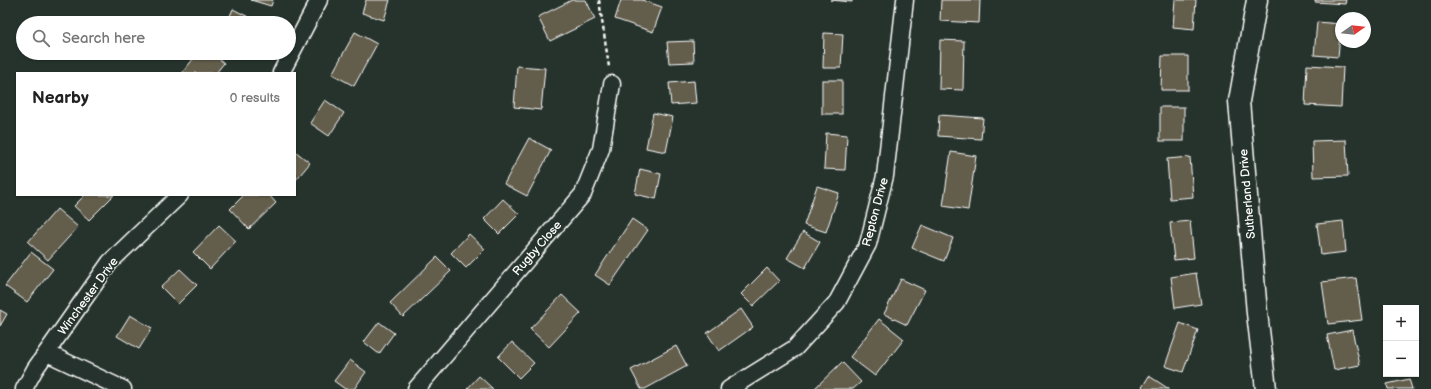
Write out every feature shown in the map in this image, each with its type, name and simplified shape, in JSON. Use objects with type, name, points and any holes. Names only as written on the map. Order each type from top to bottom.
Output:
[{"type":"street","points":[[296,44],[319,0]]},
{"type":"street","name":"Repton Drive","points":[[729,389],[795,348],[837,302],[868,244],[885,176],[905,0]]},
{"type":"street","name":"Sutherland Drive","points":[[1257,0],[1239,101],[1257,313],[1266,389]]},
{"type":"street","points":[[282,72],[288,60]]},
{"type":"street","name":"Rugby Close","points":[[416,389],[583,194],[601,149],[612,84]]},
{"type":"street","name":"Winchester Drive","points":[[24,389],[110,262],[179,196]]},
{"type":"street","points":[[47,353],[123,389]]},
{"type":"path","points":[[599,0],[612,84]]},
{"type":"building","points":[[251,0],[273,0],[271,6]]},
{"type":"building","points":[[366,0],[390,0],[384,20],[362,13]]},
{"type":"building","points":[[572,0],[586,0],[595,19],[550,41],[538,17]]},
{"type":"building","points":[[621,0],[642,0],[662,7],[653,32],[615,19]]},
{"type":"building","points":[[831,0],[852,0],[852,2]]},
{"type":"building","points":[[941,0],[980,0],[979,23],[940,21]]},
{"type":"building","points":[[1175,0],[1196,0],[1194,29],[1173,27]]},
{"type":"building","points":[[1315,0],[1346,0],[1345,4],[1315,2]]},
{"type":"building","points":[[233,9],[246,16],[230,16]]},
{"type":"building","points":[[1317,22],[1335,24],[1335,48],[1339,48],[1338,57],[1314,55]]},
{"type":"building","points":[[355,32],[377,44],[354,86],[332,74]]},
{"type":"building","points":[[824,33],[843,34],[841,68],[823,68]]},
{"type":"building","points":[[940,40],[964,41],[963,90],[939,89]]},
{"type":"building","points":[[693,41],[694,62],[669,63],[667,42]]},
{"type":"building","points":[[1162,56],[1188,56],[1188,90],[1161,90]]},
{"type":"building","points":[[192,60],[220,60],[224,63],[217,72],[183,72]]},
{"type":"building","points":[[1307,65],[1343,67],[1341,107],[1305,105]]},
{"type":"building","points":[[517,66],[545,68],[541,110],[514,107]]},
{"type":"building","points":[[822,80],[842,80],[842,114],[822,114]]},
{"type":"building","points":[[694,81],[696,103],[671,105],[669,83]]},
{"type":"building","points":[[325,100],[344,113],[329,136],[310,123]]},
{"type":"building","points":[[1160,107],[1184,107],[1184,141],[1160,141]]},
{"type":"building","points":[[653,113],[673,117],[666,152],[646,148]]},
{"type":"building","points":[[939,115],[983,118],[981,139],[938,136]]},
{"type":"building","points":[[826,133],[847,135],[845,170],[824,169]]},
{"type":"building","points":[[529,138],[551,150],[527,196],[504,184]]},
{"type":"building","points":[[1346,140],[1348,176],[1313,177],[1312,141]]},
{"type":"building","points":[[296,152],[310,163],[296,180]]},
{"type":"building","points":[[951,152],[976,156],[968,210],[943,206]]},
{"type":"building","points":[[1190,157],[1193,197],[1170,199],[1167,159]]},
{"type":"building","points":[[640,169],[661,174],[656,199],[635,194]]},
{"type":"building","points":[[817,186],[839,193],[826,232],[804,225]]},
{"type":"building","points":[[84,196],[113,196],[89,220],[74,206]]},
{"type":"building","points":[[243,196],[270,196],[276,203],[249,229],[230,209]]},
{"type":"building","points":[[503,199],[519,214],[499,234],[484,219]]},
{"type":"building","points":[[57,209],[78,227],[48,260],[28,242]]},
{"type":"building","points":[[632,219],[648,230],[610,285],[595,275]]},
{"type":"building","points":[[1190,221],[1194,258],[1174,260],[1170,223]]},
{"type":"building","points":[[1343,221],[1346,252],[1321,255],[1317,224]]},
{"type":"building","points":[[219,225],[236,241],[210,269],[193,252]]},
{"type":"building","points":[[922,225],[953,238],[944,261],[912,248]]},
{"type":"building","points":[[803,232],[820,242],[805,268],[787,258]]},
{"type":"building","points":[[469,234],[485,249],[466,268],[451,253]]},
{"type":"building","points":[[31,252],[53,269],[27,302],[5,286]]},
{"type":"building","points":[[437,257],[451,271],[403,317],[390,303]]},
{"type":"building","points":[[767,268],[779,281],[753,306],[741,294]]},
{"type":"building","points":[[180,269],[197,285],[178,304],[161,287]]},
{"type":"building","points":[[1196,273],[1201,304],[1175,308],[1171,277]]},
{"type":"building","points":[[1356,278],[1362,320],[1328,324],[1322,282]]},
{"type":"building","points":[[901,279],[925,290],[907,325],[884,314]]},
{"type":"building","points":[[562,295],[581,313],[549,347],[530,329]]},
{"type":"building","points":[[741,309],[753,327],[719,351],[707,333]]},
{"type":"building","points":[[0,310],[7,314],[0,326]]},
{"type":"building","points":[[130,315],[152,328],[139,349],[117,336]]},
{"type":"building","points":[[879,319],[904,339],[875,376],[850,357]]},
{"type":"building","points":[[379,322],[394,333],[379,354],[364,342]]},
{"type":"building","points":[[1180,323],[1198,330],[1183,372],[1165,366]]},
{"type":"building","points":[[1352,330],[1360,365],[1334,370],[1327,335]]},
{"type":"building","points":[[512,342],[534,363],[519,378],[498,357]]},
{"type":"building","points":[[676,346],[687,366],[645,389],[641,389],[631,370]]},
{"type":"building","points":[[350,360],[366,372],[354,389],[345,389],[334,381]]},
{"type":"building","points":[[842,362],[861,382],[853,389],[814,389]]},
{"type":"building","points":[[479,376],[493,389],[467,389]]},
{"type":"building","points":[[1149,376],[1169,389],[1141,389]]},
{"type":"building","points":[[1409,379],[1412,389],[1388,389],[1387,384]]}]
